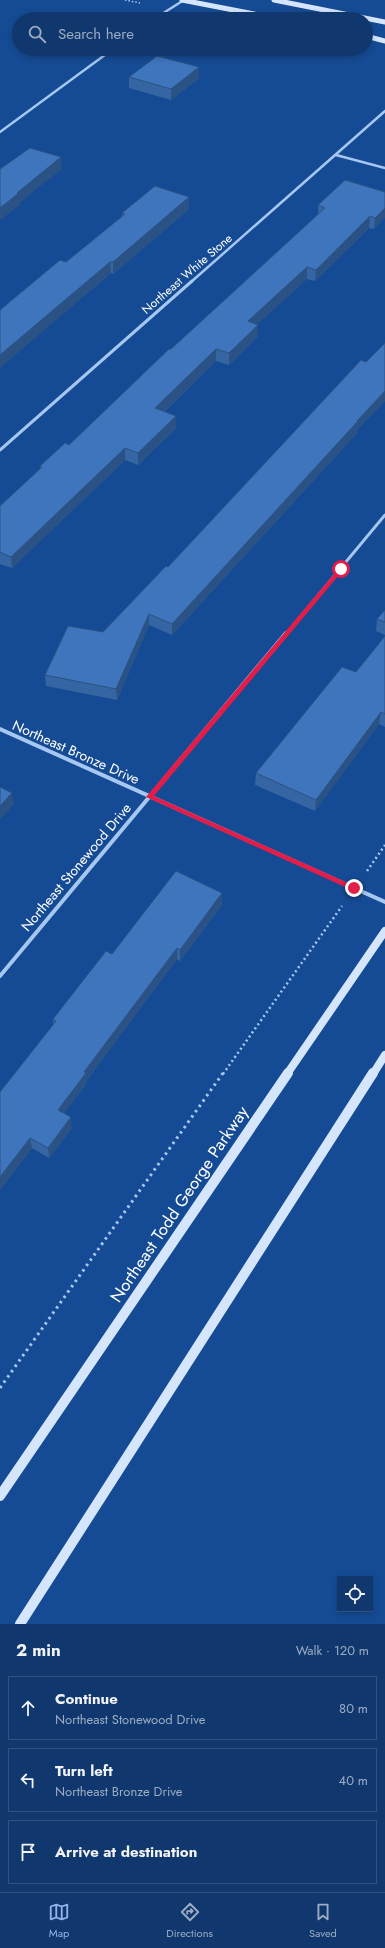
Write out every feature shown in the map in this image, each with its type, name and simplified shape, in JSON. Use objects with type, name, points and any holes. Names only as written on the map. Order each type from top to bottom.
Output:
[{"type":"main road","points":[[183,0],[244,12]]},
{"type":"main road","points":[[274,0],[335,12]]},
{"type":"main road","points":[[373,20],[385,22]]},
{"type":"main road","points":[[373,38],[385,41]]},
{"type":"main road","name":"Northeast Todd George Parkway","points":[[0,1496],[385,931]]},
{"type":"main road","points":[[20,1624],[385,1055]]},
{"type":"street","points":[[165,12],[183,0]]},
{"type":"street","points":[[0,132],[104,56]]},
{"type":"street","name":"Northeast White Stone","points":[[0,450],[385,111]]},
{"type":"street","points":[[336,155],[385,168]]},
{"type":"street","name":"Northeast Stonewood Drive","points":[[0,976],[385,515]]},
{"type":"street","name":"Northeast Bronze Drive","points":[[0,729],[385,902]]},
{"type":"path","points":[[0,1388],[385,845]]},
{"type":"building","points":[[157,56],[199,67],[171,89],[129,77]]},
{"type":"building","points":[[30,148],[61,157],[0,208],[0,169]]},
{"type":"building","points":[[345,180],[385,192],[385,208],[375,218],[370,216],[316,270],[307,267],[248,321],[258,325],[229,353],[216,349],[155,408],[176,416],[138,453],[125,448],[11,557],[0,552],[0,506],[42,467],[40,466],[65,443],[69,445],[169,349],[171,349],[325,208],[318,205]]},
{"type":"building","points":[[155,186],[189,197],[0,355],[0,310],[60,260],[66,262],[125,214],[122,213]]},
{"type":"building","points":[[385,343],[385,391],[172,624],[149,614],[116,689],[45,675],[68,626],[103,632],[166,566],[168,567],[361,360],[366,362]]},
{"type":"building","points":[[385,610],[385,622],[377,619]]},
{"type":"building","points":[[385,636],[385,714],[381,712],[316,800],[256,773],[342,667],[356,672]]},
{"type":"building","points":[[0,787],[12,793],[0,806]]},
{"type":"building","points":[[176,871],[222,893],[180,950],[177,948],[84,1072],[86,1073],[58,1110],[71,1117],[48,1148],[30,1138],[0,1177],[0,1092],[56,1021],[53,1019],[106,951],[112,954]]},
{"type":"route","points":[[341,569],[150,797],[354,888]]}]
